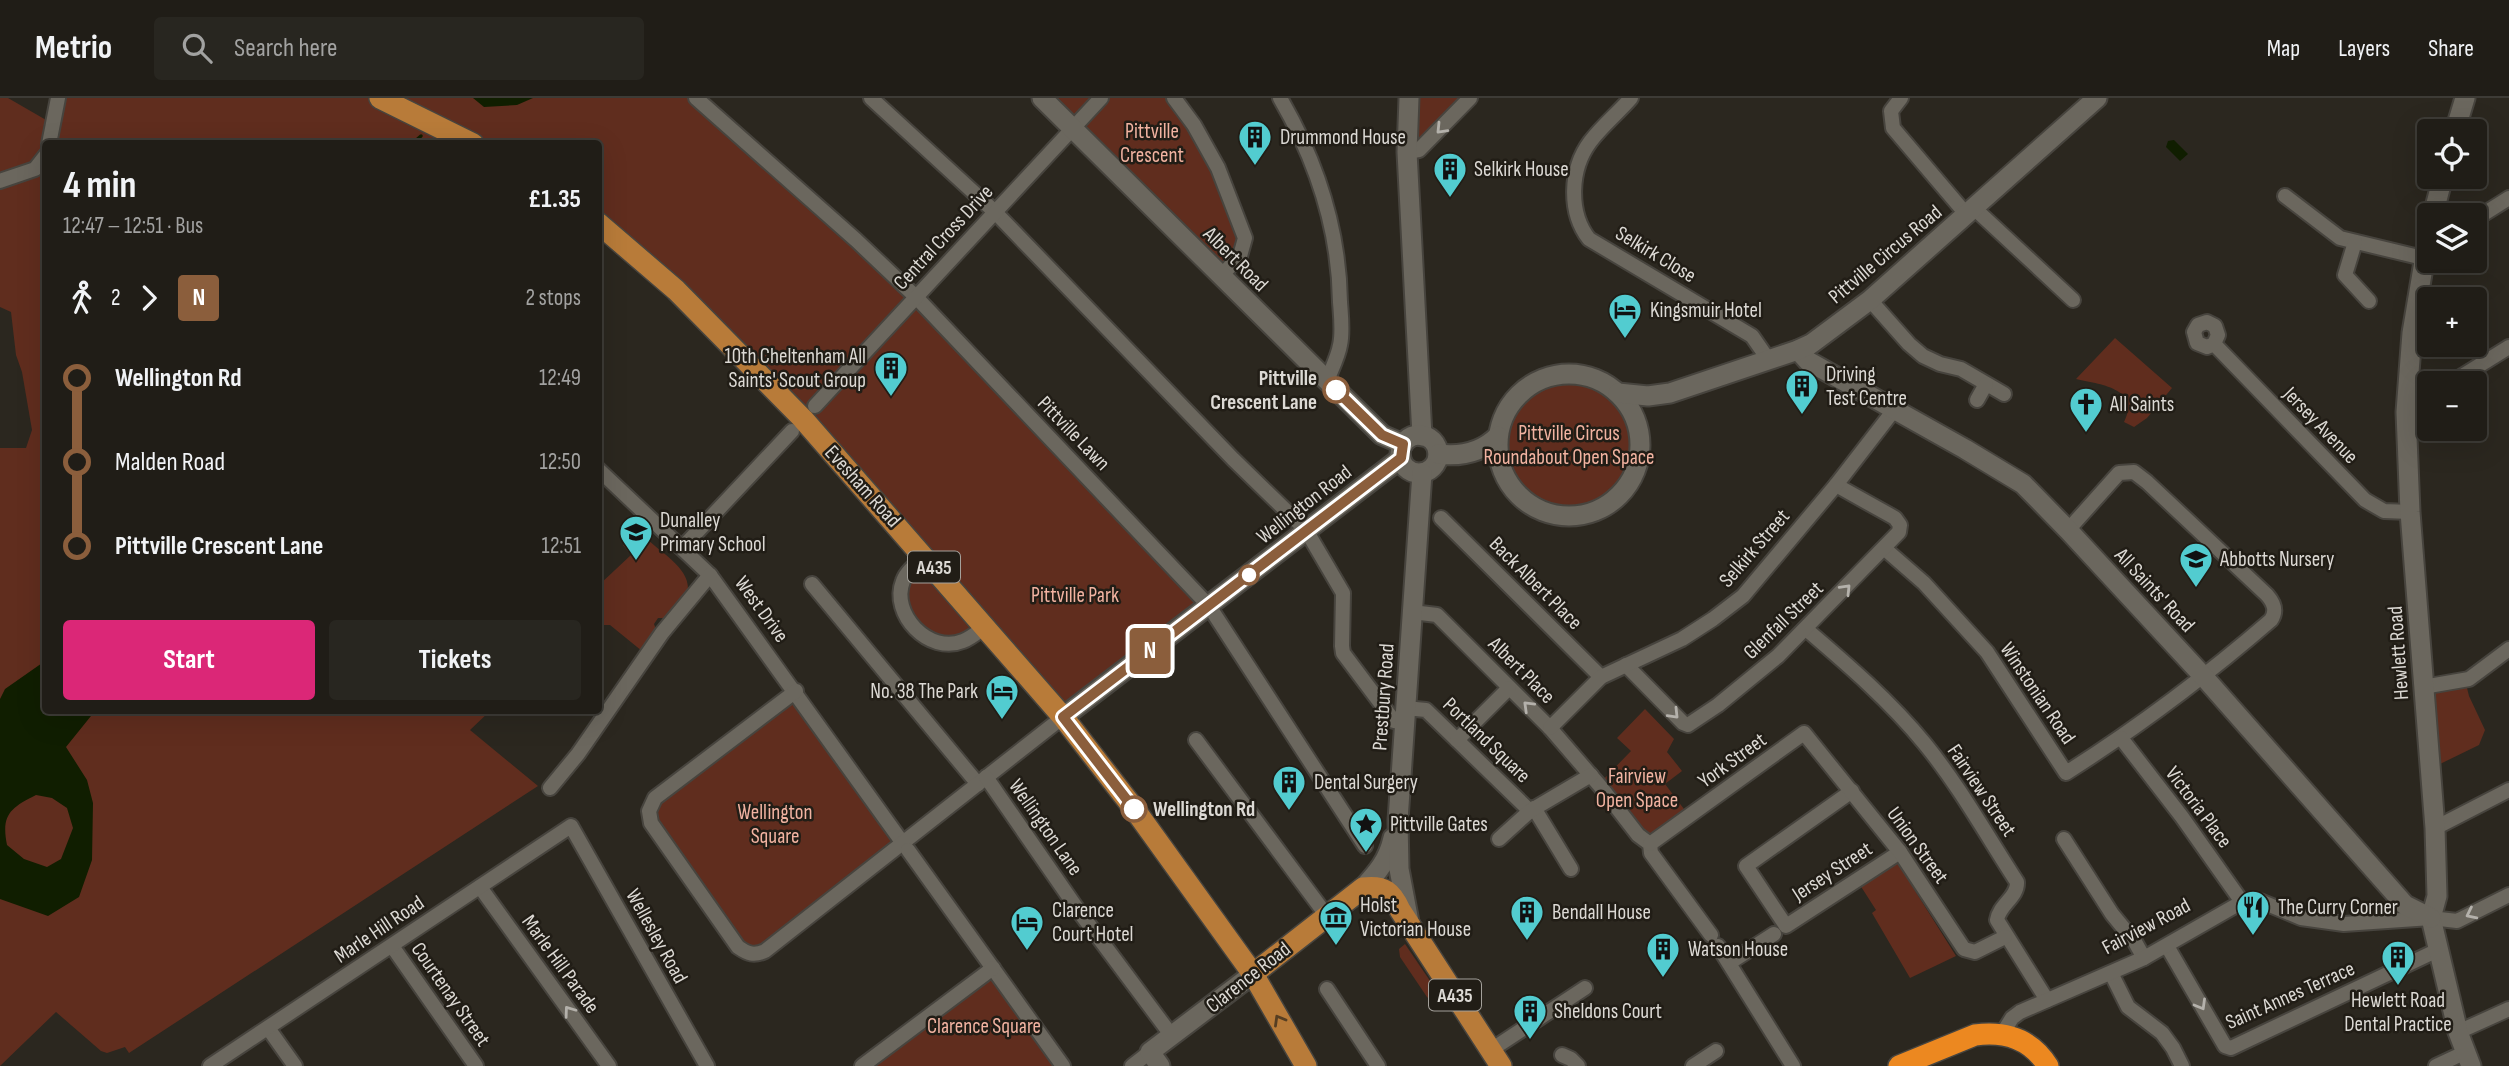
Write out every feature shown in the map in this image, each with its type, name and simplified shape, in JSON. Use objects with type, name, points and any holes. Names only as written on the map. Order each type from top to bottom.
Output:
[{"type":"highway","points":[[1899,1066],[1975,1035],[2002,1034],[2026,1042],[2039,1053],[2048,1066]]},
{"type":"main road","points":[[380,98],[465,140]]},
{"type":"main road","name":"Evesham Road","points":[[602,226],[676,290],[803,419],[986,626],[1063,717],[1135,810],[1253,974]]},
{"type":"main road","name":"A435","points":[[1363,888],[1376,886],[1388,891],[1496,1058]]},
{"type":"main road","name":"Clarence Road","points":[[1253,974],[1363,888]]},
{"type":"main road","name":"A435","points":[[1253,974],[1306,1066]]},
{"type":"street","points":[[50,140],[58,98]]},
{"type":"street","name":"Pittville Lawn","points":[[696,98],[916,297],[1209,606],[1364,846]]},
{"type":"street","name":"Portland Square","points":[[871,98],[995,212],[1233,459],[1306,530],[1343,593],[1342,650],[1394,721],[1426,710],[1532,809],[1571,869]]},
{"type":"street","name":"Albert Road","points":[[1042,98],[1382,435],[1402,451]]},
{"type":"street","name":"Central Cross Drive","points":[[816,406],[1101,98]]},
{"type":"street","points":[[1174,98],[1194,125],[1218,168],[1245,238],[1240,256],[1220,276]]},
{"type":"street","points":[[1280,98],[1309,156],[1333,235],[1340,290],[1340,346],[1327,381]]},
{"type":"street","points":[[1409,98],[1407,152],[1422,436]]},
{"type":"street","points":[[1407,152],[1419,150],[1470,98]]},
{"type":"street","name":"Selkirk Close","points":[[1631,98],[1586,150],[1578,167],[1574,198],[1577,221],[1589,239],[1752,336],[1768,359]]},
{"type":"street","points":[[1901,98],[1891,111],[1893,128],[1970,211],[2074,300]]},
{"type":"street","name":"Pittville Circus Road","points":[[1618,393],[1648,396],[1671,393],[1798,351],[1811,344],[1870,300],[2097,98]]},
{"type":"street","points":[[2459,119],[2465,98]]},
{"type":"street","points":[[0,181],[36,169],[42,161]]},
{"type":"street","points":[[2285,196],[2333,234],[2355,242],[2417,252]]},
{"type":"street","points":[[2487,212],[2509,198]]},
{"type":"street","points":[[2355,242],[2345,275],[2369,301]]},
{"type":"street","name":"Hewlett Road","points":[[2422,273],[2412,333],[2406,412],[2410,512],[2435,828],[2437,896],[2431,919],[2458,1032],[2469,1059]]},
{"type":"street","points":[[1870,300],[1916,351],[1931,360],[1961,369],[2004,394]]},
{"type":"street","name":"Jersey Avenue","points":[[2214,344],[2371,505],[2389,512],[2410,512]]},
{"type":"street","points":[[2470,371],[2509,347]]},
{"type":"street","name":"All Saints' Road","points":[[1798,351],[1808,361],[2023,484],[2204,677],[2405,905],[2431,919]]},
{"type":"street","points":[[1560,374],[1581,374],[1601,381],[1618,393],[1632,410],[1639,430],[1640,454],[1630,481],[1612,502],[1582,515],[1550,514],[1521,498],[1507,481],[1499,461],[1498,436],[1504,415],[1515,398],[1540,379],[1560,374]]},
{"type":"street","points":[[1977,400],[1986,384]]},
{"type":"street","name":"Pittville Circus Road","points":[[1639,430],[1655,404],[1671,393]]},
{"type":"street","points":[[2406,412],[2417,405]]},
{"type":"street","name":"Selkirk Street","points":[[1550,728],[1601,677],[1682,639],[1743,596],[1836,485],[1894,410]]},
{"type":"street","points":[[682,548],[792,431]]},
{"type":"street","points":[[1422,436],[1433,442],[1438,454],[1435,464],[1422,473],[1410,471],[1402,451],[1411,437],[1422,436]]},
{"type":"street","points":[[1438,454],[1454,456],[1478,451],[1498,436]]},
{"type":"street","name":"Wellington Road","points":[[905,846],[982,780],[1209,606],[1402,451]]},
{"type":"street","points":[[1478,451],[1499,461]]},
{"type":"street","name":"Winstonian Road","points":[[1885,549],[1924,583],[1987,652],[2066,773],[2121,738],[2204,677],[2271,620],[2274,611],[2270,598],[2143,477],[2134,472],[2119,473],[2068,530]]},
{"type":"street","name":"West Drive","points":[[602,473],[710,575],[796,691]]},
{"type":"street","name":"Prestbury Road","points":[[1410,924],[1399,869],[1398,820],[1422,473]]},
{"type":"street","name":"Glenfall Street","points":[[1626,665],[1683,723],[1691,724],[1751,680],[1806,629],[1899,532],[1899,522],[1836,485]]},
{"type":"street","name":"Back Albert Place","points":[[1441,518],[1601,677]]},
{"type":"street","points":[[925,557],[909,571],[901,589],[902,606],[912,625],[925,636],[951,643],[964,641],[986,626]]},
{"type":"street","points":[[548,787],[578,754],[662,633],[710,575]]},
{"type":"street","name":"Wellington Lane","points":[[812,584],[982,780],[1172,1036]]},
{"type":"street","name":"Albert Place","points":[[1412,612],[1437,615],[1550,728],[1638,835],[1650,844],[1651,853],[1715,941],[1793,1066]]},
{"type":"street","name":"Fairview Street","points":[[1806,629],[1882,696],[1927,747],[1966,801],[2018,884],[1996,917],[2005,937]]},
{"type":"street","points":[[2423,687],[2469,679],[2509,649]]},
{"type":"street","points":[[1457,740],[1509,688]]},
{"type":"street","points":[[905,846],[765,951],[750,954],[738,947],[651,823],[649,811],[655,798],[796,691],[1063,1066]]},
{"type":"street","name":"Union Street","points":[[1804,733],[1900,852],[1964,949],[1975,952],[2005,937]]},
{"type":"street","name":"York Street","points":[[1650,844],[1804,733]]},
{"type":"street","name":"Victoria Place","points":[[2121,738],[2182,817],[2242,902]]},
{"type":"street","points":[[1196,740],[1327,916]]},
{"type":"street","name":"Portland Square","points":[[1532,809],[1591,775]]},
{"type":"street","points":[[2435,828],[2509,790]]},
{"type":"street","points":[[1780,930],[1746,866],[1852,791]]},
{"type":"street","points":[[1499,839],[1532,809]]},
{"type":"street","name":"Clarence Road","points":[[1363,888],[1381,869],[1390,853],[1398,820]]},
{"type":"street","name":"Marle Hill Road","points":[[210,1066],[571,826]]},
{"type":"street","name":"Wellesley Road","points":[[571,826],[707,1066]]},
{"type":"street","points":[[2064,839],[2144,958]]},
{"type":"street","name":"Jersey Street","points":[[1729,963],[1900,852]]},
{"type":"street","name":"Marle Hill Parade","points":[[480,887],[609,1066]]},
{"type":"street","points":[[2242,902],[2260,901],[2287,914],[2330,923],[2457,920],[2509,895]]},
{"type":"street","name":"Fairview Road","points":[[2002,1034],[2012,1018],[2144,958],[2242,902]]},
{"type":"street","points":[[2005,937],[2047,1000]]},
{"type":"street","name":"Courtenay Street","points":[[392,946],[476,1066]]},
{"type":"street","name":"Saint Annes Terrace","points":[[2167,946],[2225,1046],[2231,1048],[2440,949]]},
{"type":"street","points":[[862,1066],[993,968]]},
{"type":"street","name":"Clarence Road","points":[[1132,1066],[1155,1059],[1172,1036],[1253,974]]},
{"type":"street","points":[[2111,974],[2128,1007],[2162,1033],[2174,1048],[2182,1066]]},
{"type":"street","points":[[1496,1058],[1585,988]]},
{"type":"street","points":[[1328,989],[1378,1066]]},
{"type":"street","points":[[2458,1032],[2509,1009]]},
{"type":"street","points":[[268,1028],[295,1066]]},
{"type":"street","points":[[1693,1066],[1716,1051]]},
{"type":"street","points":[[1562,1055],[1578,1066]]},
{"type":"street","points":[[2436,1066],[2469,1059]]},
{"type":"green space","name":"Pittville Park","points":[[0,98],[8,98],[53,124],[58,98],[696,98],[916,297],[1209,606],[1063,717],[985,627],[964,641],[932,639],[901,598],[924,558],[602,227],[602,140],[42,140],[42,714],[487,714],[470,730],[538,786],[129,1053],[125,1047],[107,1053],[101,1051],[56,1012],[0,1066],[0,448],[26,448],[32,430],[22,372],[16,355],[11,312],[0,307]]},
{"type":"green space","name":"Pittville Crescent","points":[[1042,98],[1174,98],[1180,105],[1245,238],[1220,277]]},
{"type":"green space","points":[[1409,98],[1470,98],[1407,152]]},
{"type":"green space","points":[[2115,338],[2172,388],[2147,418],[2134,427],[2124,422],[2128,411],[2123,395],[2106,386],[2076,379]]},
{"type":"green space","name":"Pittville Circus Roundabout Open Space","points":[[1569,379],[1594,384],[1606,390],[1624,408],[1630,420],[1635,445],[1630,470],[1624,482],[1606,500],[1594,506],[1569,511],[1544,506],[1532,500],[1514,482],[1508,470],[1503,445],[1508,420],[1514,408],[1532,390],[1544,384]]},
{"type":"green space","name":"Dunalley Primary School","points":[[645,537],[684,574],[688,589],[667,618],[658,618],[654,624],[657,632],[642,651],[610,625],[602,625],[602,582],[631,555],[623,545],[629,540]]},
{"type":"green space","points":[[2465,680],[2469,696],[2485,730],[2479,745],[2440,764],[2423,687]]},
{"type":"green space","name":"Wellington Square","points":[[796,691],[902,842],[750,954],[651,823],[651,805]]},
{"type":"green space","name":"Fairview Open Space","points":[[1645,709],[1674,739],[1667,752],[1682,771],[1665,784],[1690,817],[1650,844],[1599,784],[1631,751],[1617,738]]},
{"type":"green space","points":[[1897,862],[1956,956],[1910,978],[1872,913],[1876,910],[1860,885]]},
{"type":"green space","points":[[1405,944],[1441,997],[1432,1000],[1427,997],[1400,957],[1399,949]]},
{"type":"green space","name":"Clarence Square","points":[[993,968],[1063,1066],[862,1066]]},
{"type":"shaded area","points":[[473,98],[533,98],[517,105],[484,107]]},
{"type":"shaded area","points":[[2174,140],[2188,154],[2180,161],[2166,147],[2168,141]]},
{"type":"shaded area","points":[[42,663],[42,714],[93,714],[66,747],[87,780],[93,803],[92,860],[79,897],[48,916],[0,899],[0,699],[5,689]],"holes":[[[36,795],[52,798],[67,808],[73,828],[61,859],[47,867],[24,859],[7,845],[7,819],[20,804]]]},
{"type":"waterway","points":[[416,140],[421,136]]},
{"type":"bus line","name":"N","points":[[1134,809],[1063,717],[1401,458],[1403,444],[1382,435],[1336,390]]},
{"type":"place","name":"Drummond House","points":[[1255,167]]},
{"type":"place","name":"Selkirk House","points":[[1450,199]]},
{"type":"place","name":"Kingsmuir Hotel","points":[[1625,340]]},
{"type":"place","name":"Pittville Crescent Lane","points":[[1336,390]]},
{"type":"place","name":"10th Cheltenham All Saints' Scout Group","points":[[891,398]]},
{"type":"place","name":"Driving Test Centre","points":[[1802,416]]},
{"type":"place","name":"All Saints","points":[[2086,434]]},
{"type":"place","name":"Dunalley Primary School","points":[[636,562]]},
{"type":"place","name":"Abbotts Nursery","points":[[2196,589]]},
{"type":"place","name":"No. 38 The Park","points":[[1002,721]]},
{"type":"place","name":"Wellington Rd","points":[[1134,809]]},
{"type":"place","name":"Dental Surgery","points":[[1289,812]]},
{"type":"place","name":"Pittville Gates","points":[[1366,854]]},
{"type":"place","name":"The Curry Corner","points":[[2253,937]]},
{"type":"place","name":"Bendall House","points":[[1527,942]]},
{"type":"place","name":"Holst Victorian House","points":[[1336,947]]},
{"type":"place","name":"Clarence Court Hotel","points":[[1027,952]]},
{"type":"place","name":"Watson House","points":[[1663,979]]},
{"type":"place","name":"Hewlett Road Dental Practice","points":[[2398,987]]},
{"type":"place","name":"Sheldons Court","points":[[1530,1041]]}]
